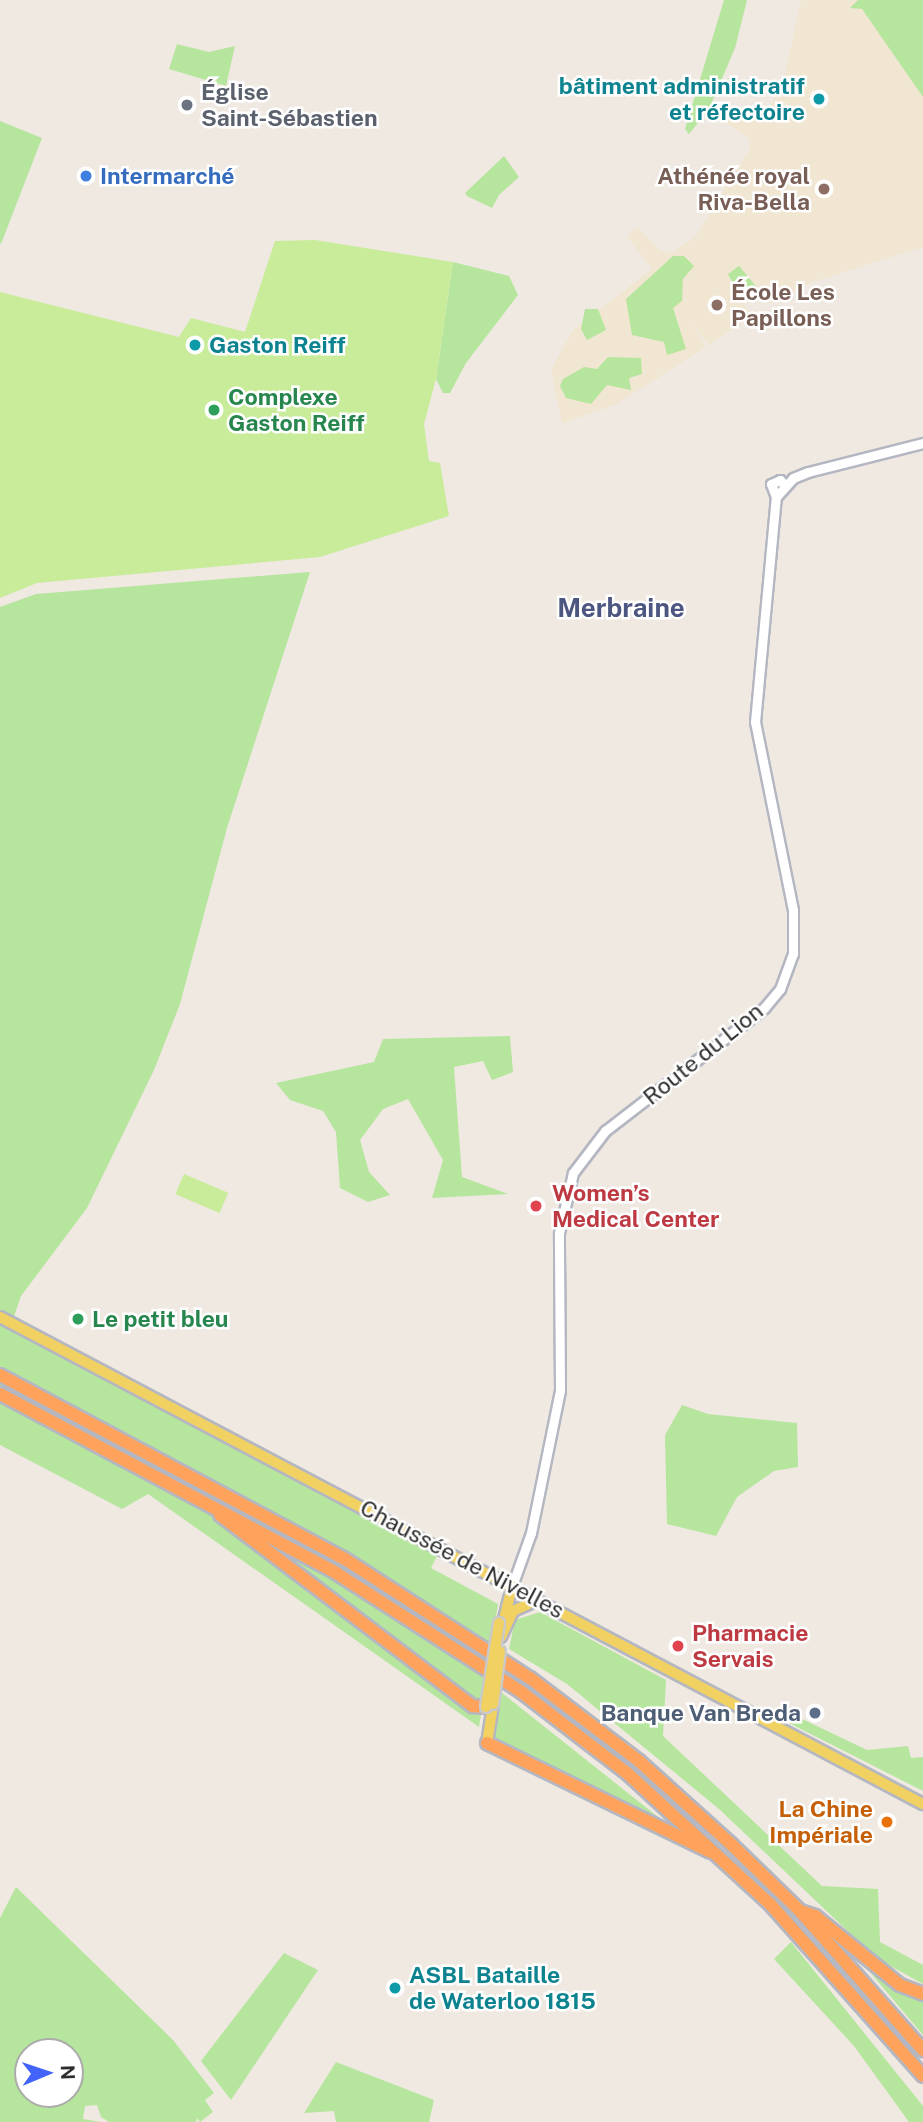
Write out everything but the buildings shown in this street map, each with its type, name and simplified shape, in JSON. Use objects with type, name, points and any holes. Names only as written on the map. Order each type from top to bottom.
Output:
[{"type":"highway","points":[[0,1375],[323,1547],[434,1613],[530,1678],[639,1761],[800,1911],[923,2050]]},
{"type":"highway","points":[[0,1394],[347,1580],[520,1691],[627,1773],[720,1856],[821,1959],[923,2076]]},
{"type":"highway","points":[[209,1506],[236,1531],[473,1706],[491,1701]]},
{"type":"highway","points":[[487,1744],[720,1856]]},
{"type":"highway","points":[[800,1911],[815,1916],[900,1985],[923,1994]]},
{"type":"main road","name":"Chaussée de Nivelles","points":[[0,1317],[923,1804]]},
{"type":"main road","name":"Route du Lion","points":[[487,1744],[501,1628],[512,1586]]},
{"type":"main road","name":"Route du Lion","points":[[491,1701],[501,1628],[513,1611],[538,1600]]},
{"type":"street","name":"Route du Lion","points":[[512,1586],[537,1508],[560,1390],[559,1233],[573,1173],[605,1131],[764,1008],[779,989],[793,954],[793,910],[755,722],[776,497],[771,484],[780,480],[785,485],[808,472],[923,443]]},
{"type":"shaded area","name":"Athénée royal Riva-Bella","points":[[801,0],[923,0],[923,247],[810,283],[771,303],[759,290],[742,300],[751,317],[709,345],[692,323],[706,347],[615,405],[562,423],[551,370],[572,331],[652,269],[627,237],[637,227],[660,251],[673,252],[696,236],[749,150],[750,139],[721,120],[723,113],[726,108],[754,121],[764,120],[785,75]]},
{"type":"green space","points":[[724,0],[747,0],[735,48],[709,109],[689,134],[685,129]]},
{"type":"green space","points":[[858,0],[923,0],[923,97],[862,9],[850,8]]},
{"type":"green space","points":[[177,44],[209,52],[235,46],[226,86],[169,69]]},
{"type":"green space","points":[[0,121],[42,138],[1,244],[0,243]]},
{"type":"green space","points":[[504,156],[519,177],[499,195],[492,208],[467,196],[465,193]]},
{"type":"green space","name":"Complexe Gaston Reiff","points":[[315,240],[453,262],[436,379],[424,424],[429,461],[440,463],[449,516],[320,557],[37,583],[0,598],[0,292],[179,337],[191,318],[245,332],[275,241]]},
{"type":"green space","points":[[673,256],[684,256],[694,266],[683,279],[682,301],[673,308],[686,349],[667,355],[664,342],[632,335],[626,299]]},
{"type":"green space","points":[[453,262],[509,276],[518,295],[466,363],[450,393],[443,393],[436,379]]},
{"type":"green space","points":[[739,266],[759,290],[742,300],[728,274]]},
{"type":"green space","points":[[585,309],[598,309],[606,330],[587,340],[581,329]]},
{"type":"green space","points":[[608,357],[641,358],[642,374],[629,378],[631,390],[607,385],[591,404],[566,398],[560,386],[563,379],[584,367],[597,369]]},
{"type":"green space","points":[[310,572],[227,828],[180,1004],[154,1070],[87,1208],[21,1296],[11,1325],[439,1552],[431,1568],[498,1604],[479,1727],[148,1494],[122,1509],[0,1445],[0,607],[36,594]]},
{"type":"green space","points":[[510,1036],[513,1072],[492,1080],[483,1061],[454,1067],[462,1177],[508,1194],[432,1198],[443,1160],[408,1099],[383,1109],[360,1140],[369,1172],[390,1195],[368,1202],[340,1188],[336,1132],[323,1111],[290,1100],[276,1083],[374,1062],[383,1039]]},
{"type":"green space","points":[[184,1174],[228,1193],[220,1213],[175,1194]]},
{"type":"green space","points":[[682,1405],[708,1414],[797,1423],[798,1467],[774,1471],[737,1497],[716,1536],[667,1524],[665,1435]]},
{"type":"green space","points":[[540,1612],[666,1680],[663,1736],[822,1886],[878,1889],[880,1942],[923,1965],[923,1984],[876,1958],[719,1809],[567,1684],[509,1649],[515,1620]]},
{"type":"green space","points":[[502,1693],[677,1832],[492,1744]]},
{"type":"green space","points":[[798,1717],[867,1750],[908,1746],[911,1758],[923,1757],[923,1791],[789,1723]]},
{"type":"green space","points":[[16,1887],[173,2040],[214,2093],[205,2100],[213,2112],[200,2122],[197,2118],[196,2122],[109,2122],[101,2117],[97,2105],[85,2106],[83,2119],[101,2122],[0,2122],[0,1918]]},
{"type":"green space","points":[[791,1942],[923,2106],[923,2122],[909,2122],[854,2046],[774,1959]]},
{"type":"green space","points":[[284,1953],[318,1970],[231,2100],[201,2061]]},
{"type":"green space","points":[[869,1971],[923,1998],[923,2035]]},
{"type":"green space","points":[[336,2062],[434,2100],[429,2122],[336,2122],[334,2111],[304,2113]]},
{"type":"place","name":"bâtiment administratif et réfectoire","points":[[819,99]]},
{"type":"place","name":"Église Saint-Sébastien","points":[[187,105]]},
{"type":"place","name":"Intermarché","points":[[86,176]]},
{"type":"place","name":"Athénée royal Riva-Bella","points":[[824,189]]},
{"type":"place","name":"École Les Papillons","points":[[717,305]]},
{"type":"place","name":"Gaston Reiff","points":[[195,345]]},
{"type":"place","name":"Complexe Gaston Reiff","points":[[214,410]]},
{"type":"place","name":"Women’s Medical Center","points":[[536,1206]]},
{"type":"place","name":"Le petit bleu","points":[[78,1319]]},
{"type":"place","name":"Pharmacie Servais","points":[[678,1646]]},
{"type":"place","name":"Banque Van Breda","points":[[815,1713]]},
{"type":"place","name":"La Chine Impériale","points":[[887,1822]]},
{"type":"place","name":"ASBL Bataille de Waterloo 1815","points":[[395,1988]]},
{"type":"district","name":"Merbraine","points":[[621,608]]}]
